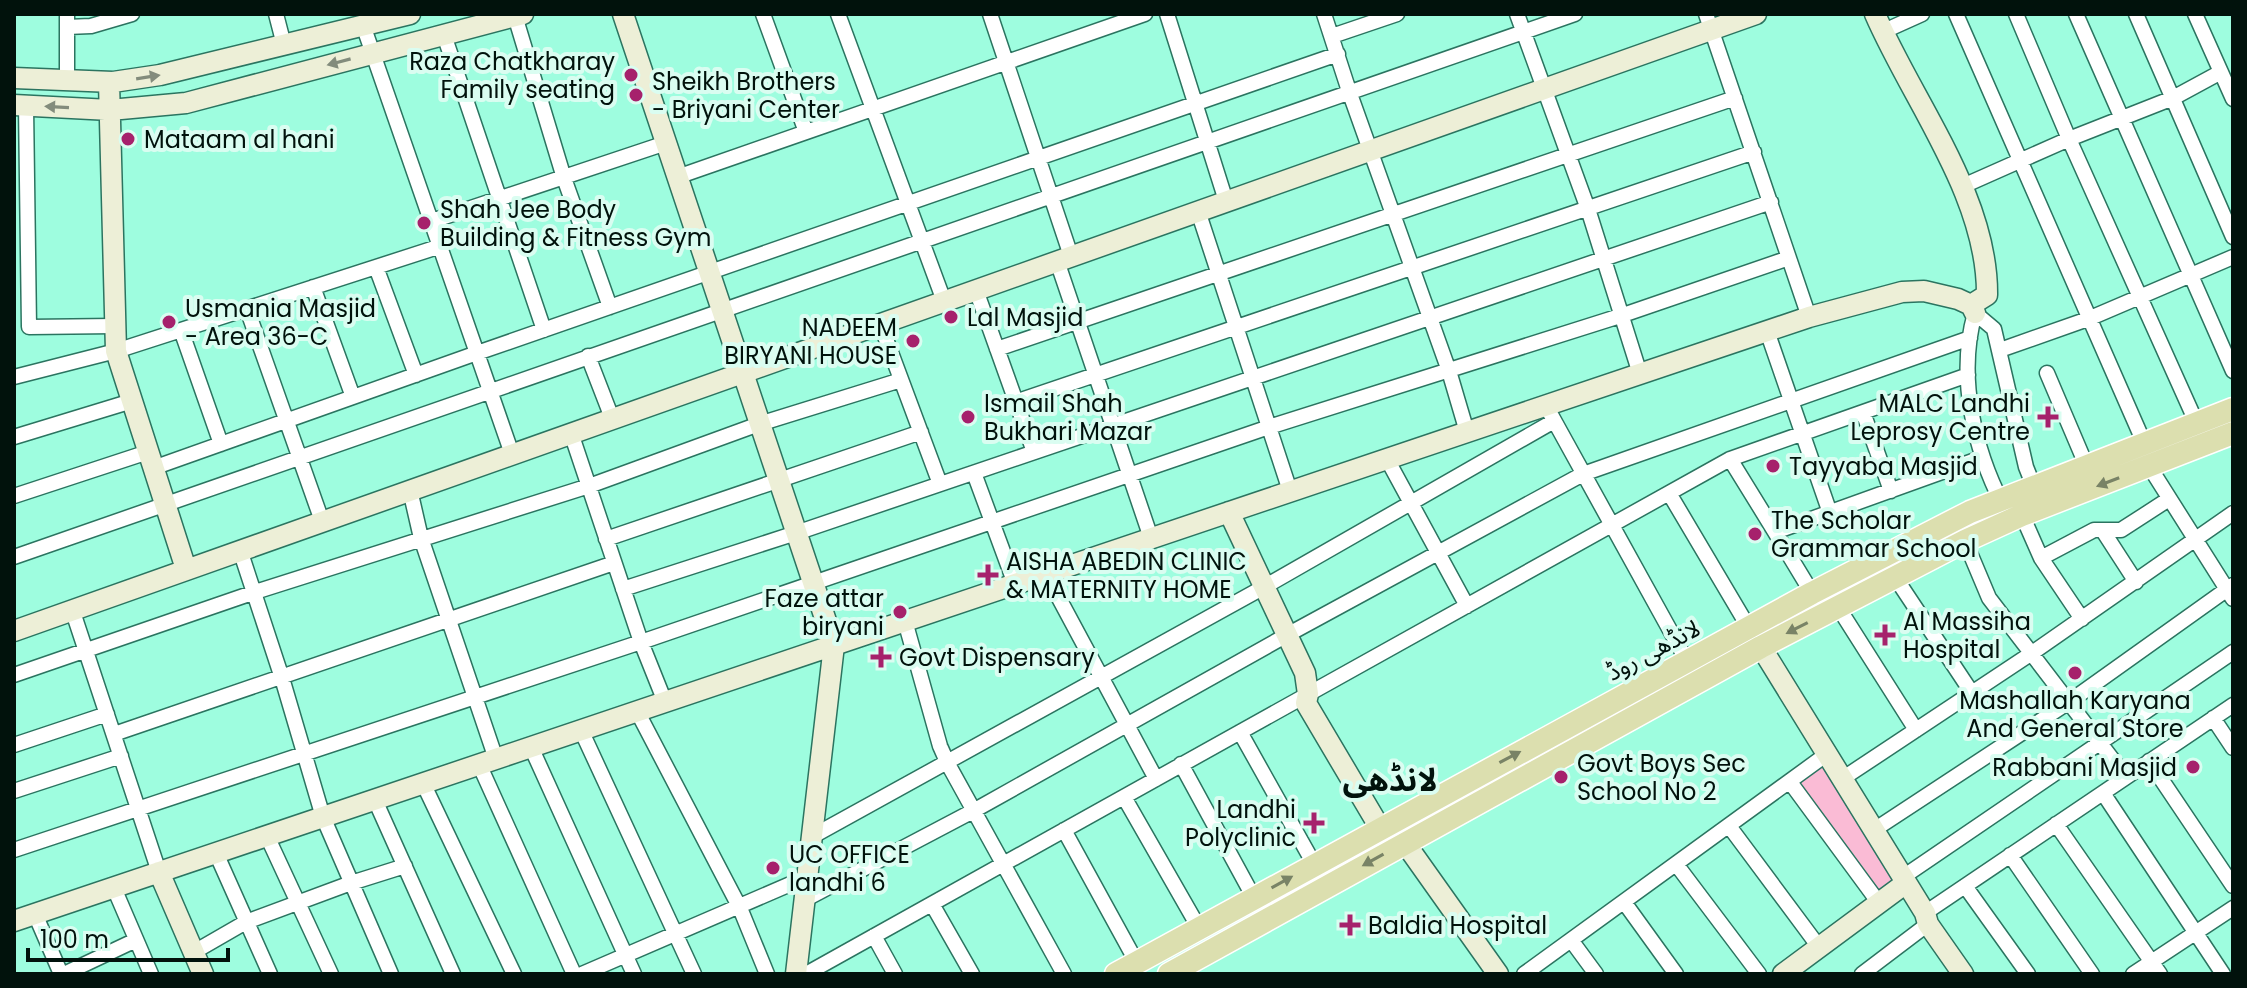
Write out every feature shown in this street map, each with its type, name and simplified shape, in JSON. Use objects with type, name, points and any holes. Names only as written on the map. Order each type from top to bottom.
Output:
[{"type":"main road","name":"لانڈھی روڈ","points":[[1116,974],[1141,968],[1199,928],[1687,661],[1838,607],[1965,541],[2011,512],[2147,456],[2197,424],[2233,409]]},
{"type":"main road","name":"لانڈھی روڈ","points":[[1169,974],[1405,843],[1755,637],[1812,593],[1970,512],[2011,512],[2034,487],[2087,467],[2147,456],[2233,433]]},
{"type":"street","points":[[67,80],[67,21],[91,26],[132,14]]},
{"type":"street","points":[[276,14],[284,45]]},
{"type":"street","points":[[14,78],[109,82],[160,75],[410,14]]},
{"type":"street","points":[[623,14],[834,645],[806,899],[809,972],[1730,459],[1968,375]]},
{"type":"street","points":[[763,14],[806,132]]},
{"type":"street","points":[[838,14],[944,301]]},
{"type":"street","points":[[990,14],[1051,195],[1077,320],[1094,377],[1151,538]]},
{"type":"street","points":[[677,177],[1145,14]]},
{"type":"street","points":[[1167,14],[1226,201]]},
{"type":"street","points":[[1324,14],[1449,371],[1467,432]]},
{"type":"street","points":[[1332,36],[1397,14]]},
{"type":"street","points":[[1517,14],[1588,209],[1640,374]]},
{"type":"street","points":[[14,557],[1575,14]]},
{"type":"street","points":[[14,631],[1545,88],[1709,22],[1756,14]]},
{"type":"street","points":[[1922,14],[1878,23],[1963,186],[1988,269],[1987,295],[1973,309],[1968,375],[1981,458],[2011,512],[2082,619]]},
{"type":"street","points":[[1874,830],[2231,591],[2193,539],[2147,456],[1956,14]]},
{"type":"street","points":[[2016,14],[2197,424]]},
{"type":"street","points":[[2076,14],[2233,371]]},
{"type":"street","points":[[2136,14],[2233,237]]},
{"type":"street","points":[[2195,14],[2233,99]]},
{"type":"street","points":[[115,326],[29,327],[20,106],[110,110],[186,103],[519,15],[564,178],[610,307]]},
{"type":"street","points":[[1709,22],[1809,317]]},
{"type":"street","points":[[363,25],[512,454]]},
{"type":"street","points":[[444,35],[544,330]]},
{"type":"street","points":[[14,496],[221,444],[1338,54]]},
{"type":"street","points":[[1963,186],[2173,98],[2221,72]]},
{"type":"street","points":[[109,82],[116,351],[186,569]]},
{"type":"street","points":[[997,349],[1735,98]]},
{"type":"street","points":[[432,221],[666,143]]},
{"type":"street","points":[[1015,402],[1754,152]]},
{"type":"street","points":[[623,589],[1771,202]]},
{"type":"street","points":[[1198,211],[1290,491]]},
{"type":"street","points":[[14,377],[116,351],[441,246]]},
{"type":"street","points":[[2000,350],[2088,319],[2233,257]]},
{"type":"street","points":[[14,850],[641,642],[1269,427],[1620,316],[1789,258]]},
{"type":"street","points":[[376,267],[416,375]]},
{"type":"street","points":[[313,287],[353,397]]},
{"type":"street","points":[[976,290],[1034,452]]},
{"type":"street","points":[[813,836],[948,764],[1410,504],[1550,414],[1640,374],[1809,317],[1902,292],[1924,291],[1958,299],[1973,309],[1994,329],[2026,467],[2034,487]]},
{"type":"street","points":[[247,309],[289,420],[322,521]]},
{"type":"street","points":[[880,323],[940,484]]},
{"type":"street","points":[[181,330],[221,444]]},
{"type":"street","points":[[1767,331],[1830,513]]},
{"type":"street","points":[[806,899],[975,810],[1583,474],[1970,338]]},
{"type":"street","points":[[588,356],[612,418]]},
{"type":"street","points":[[2047,373],[2087,467]]},
{"type":"street","points":[[14,675],[255,592],[589,486],[759,424],[901,380]]},
{"type":"street","points":[[14,437],[132,401]]},
{"type":"street","points":[[1863,412],[1891,491]]},
{"type":"street","points":[[14,921],[1467,432],[1550,414]]},
{"type":"street","points":[[1550,414],[1687,661]]},
{"type":"street","points":[[606,539],[921,432]]},
{"type":"street","points":[[571,433],[641,642],[665,702]]},
{"type":"street","points":[[1775,532],[1981,458]]},
{"type":"street","points":[[1387,459],[1467,606]]},
{"type":"street","points":[[1730,459],[1812,593]]},
{"type":"street","points":[[974,473],[1015,584]]},
{"type":"street","points":[[410,490],[421,538],[450,619],[473,698],[488,762],[574,974]]},
{"type":"street","points":[[1669,493],[1961,973]]},
{"type":"street","points":[[2041,558],[2088,533],[2121,530],[2169,499]]},
{"type":"street","points":[[1229,512],[1305,673],[1306,703],[1380,828]]},
{"type":"street","points":[[1842,779],[2082,619],[2233,513]]},
{"type":"street","points":[[2103,531],[2136,582]]},
{"type":"street","points":[[1965,541],[1989,598],[2126,777]]},
{"type":"street","points":[[240,550],[323,817],[391,974]]},
{"type":"street","points":[[114,734],[614,563]]},
{"type":"street","points":[[1046,574],[1156,779]]},
{"type":"street","points":[[1895,577],[1972,693]]},
{"type":"street","points":[[1838,607],[1916,730]]},
{"type":"street","points":[[72,609],[159,872],[203,974]]},
{"type":"street","points":[[905,621],[940,746],[948,764],[1064,974]]},
{"type":"street","points":[[1783,974],[1879,903],[1904,880],[2233,652]]},
{"type":"street","points":[[1862,974],[1965,886],[2233,705]]},
{"type":"street","points":[[637,711],[740,908],[767,974]]},
{"type":"street","points":[[14,745],[107,714]]},
{"type":"street","points":[[2213,718],[2233,748]]},
{"type":"street","points":[[581,730],[694,974]]},
{"type":"street","points":[[1240,732],[1314,864]]},
{"type":"street","points":[[531,747],[634,974]]},
{"type":"street","points":[[1524,974],[1827,754]]},
{"type":"street","points":[[14,791],[121,756]]},
{"type":"street","points":[[2149,761],[2233,886]]},
{"type":"street","points":[[1181,764],[1254,898]]},
{"type":"street","points":[[1790,782],[1879,903]]},
{"type":"street","points":[[423,783],[514,974]]},
{"type":"street","points":[[2103,793],[2223,974]]},
{"type":"street","points":[[1124,797],[1199,928]]},
{"type":"street","points":[[375,800],[453,974]]},
{"type":"street","points":[[2056,824],[2156,968]]},
{"type":"street","points":[[1729,826],[1819,947]]},
{"type":"street","points":[[1064,830],[1141,968]]},
{"type":"street","points":[[267,836],[331,974]]},
{"type":"street","points":[[1405,843],[1498,974]]},
{"type":"street","points":[[216,853],[270,974]]},
{"type":"street","points":[[2010,855],[2092,974]]},
{"type":"street","points":[[1676,864],[1759,974]]},
{"type":"street","points":[[194,952],[246,922],[405,866]]},
{"type":"street","points":[[582,974],[809,876]]},
{"type":"street","points":[[1965,886],[2028,974]]},
{"type":"street","points":[[114,888],[151,974]]},
{"type":"street","points":[[1624,902],[1676,974]]},
{"type":"street","points":[[932,904],[972,974]]},
{"type":"street","points":[[2133,974],[2156,968],[2233,908]]},
{"type":"street","points":[[35,914],[62,974],[136,940]]},
{"type":"street","points":[[874,936],[895,974]]},
{"type":"street","points":[[1571,940],[1596,974]]},
{"type":"shaded area","points":[[1827,754],[1906,883],[1879,903],[1790,782]]},
{"type":"place","name":"Raza Chatkharay Family seating","points":[[631,75]]},
{"type":"place","name":"Sheikh Brothers - Briyani Center","points":[[636,95]]},
{"type":"place","name":"Mataam al hani","points":[[128,139]]},
{"type":"place","name":"Shah Jee Body Building & Fitness Gym","points":[[424,223]]},
{"type":"place","name":"Lal Masjid","points":[[951,317]]},
{"type":"place","name":"Usmania Masjid - Area 36-C","points":[[169,322]]},
{"type":"place","name":"NADEEM BIRYANI HOUSE","points":[[913,341]]},
{"type":"place","name":"Ismail Shah Bukhari Mazar","points":[[968,417]]},
{"type":"place","name":"MALC Landhi Leprosy Centre","points":[[2048,417]]},
{"type":"place","name":"Tayyaba Masjid","points":[[1773,466]]},
{"type":"place","name":"The Scholar Grammar School","points":[[1755,534]]},
{"type":"place","name":"AISHA ABEDIN CLINIC & MATERNITY HOME","points":[[988,575]]},
{"type":"place","name":"Faze attar biryani","points":[[900,612]]},
{"type":"place","name":"Al Massiha Hospital","points":[[1885,635]]},
{"type":"place","name":"Govt Dispensary","points":[[881,657]]},
{"type":"place","name":"Mashallah Karyana And General Store","points":[[2075,673]]},
{"type":"place","name":"Rabbani Masjid","points":[[2193,767]]},
{"type":"place","name":"Govt Boys Sec School No 2","points":[[1561,777]]},
{"type":"place","name":"Landhi Polyclinic","points":[[1314,823]]},
{"type":"place","name":"UC OFFICE landhi 6","points":[[773,868]]},
{"type":"place","name":"Baldia Hospital","points":[[1350,925]]},
{"type":"district","name":"لانڈھی","points":[[1390,779]]}]
